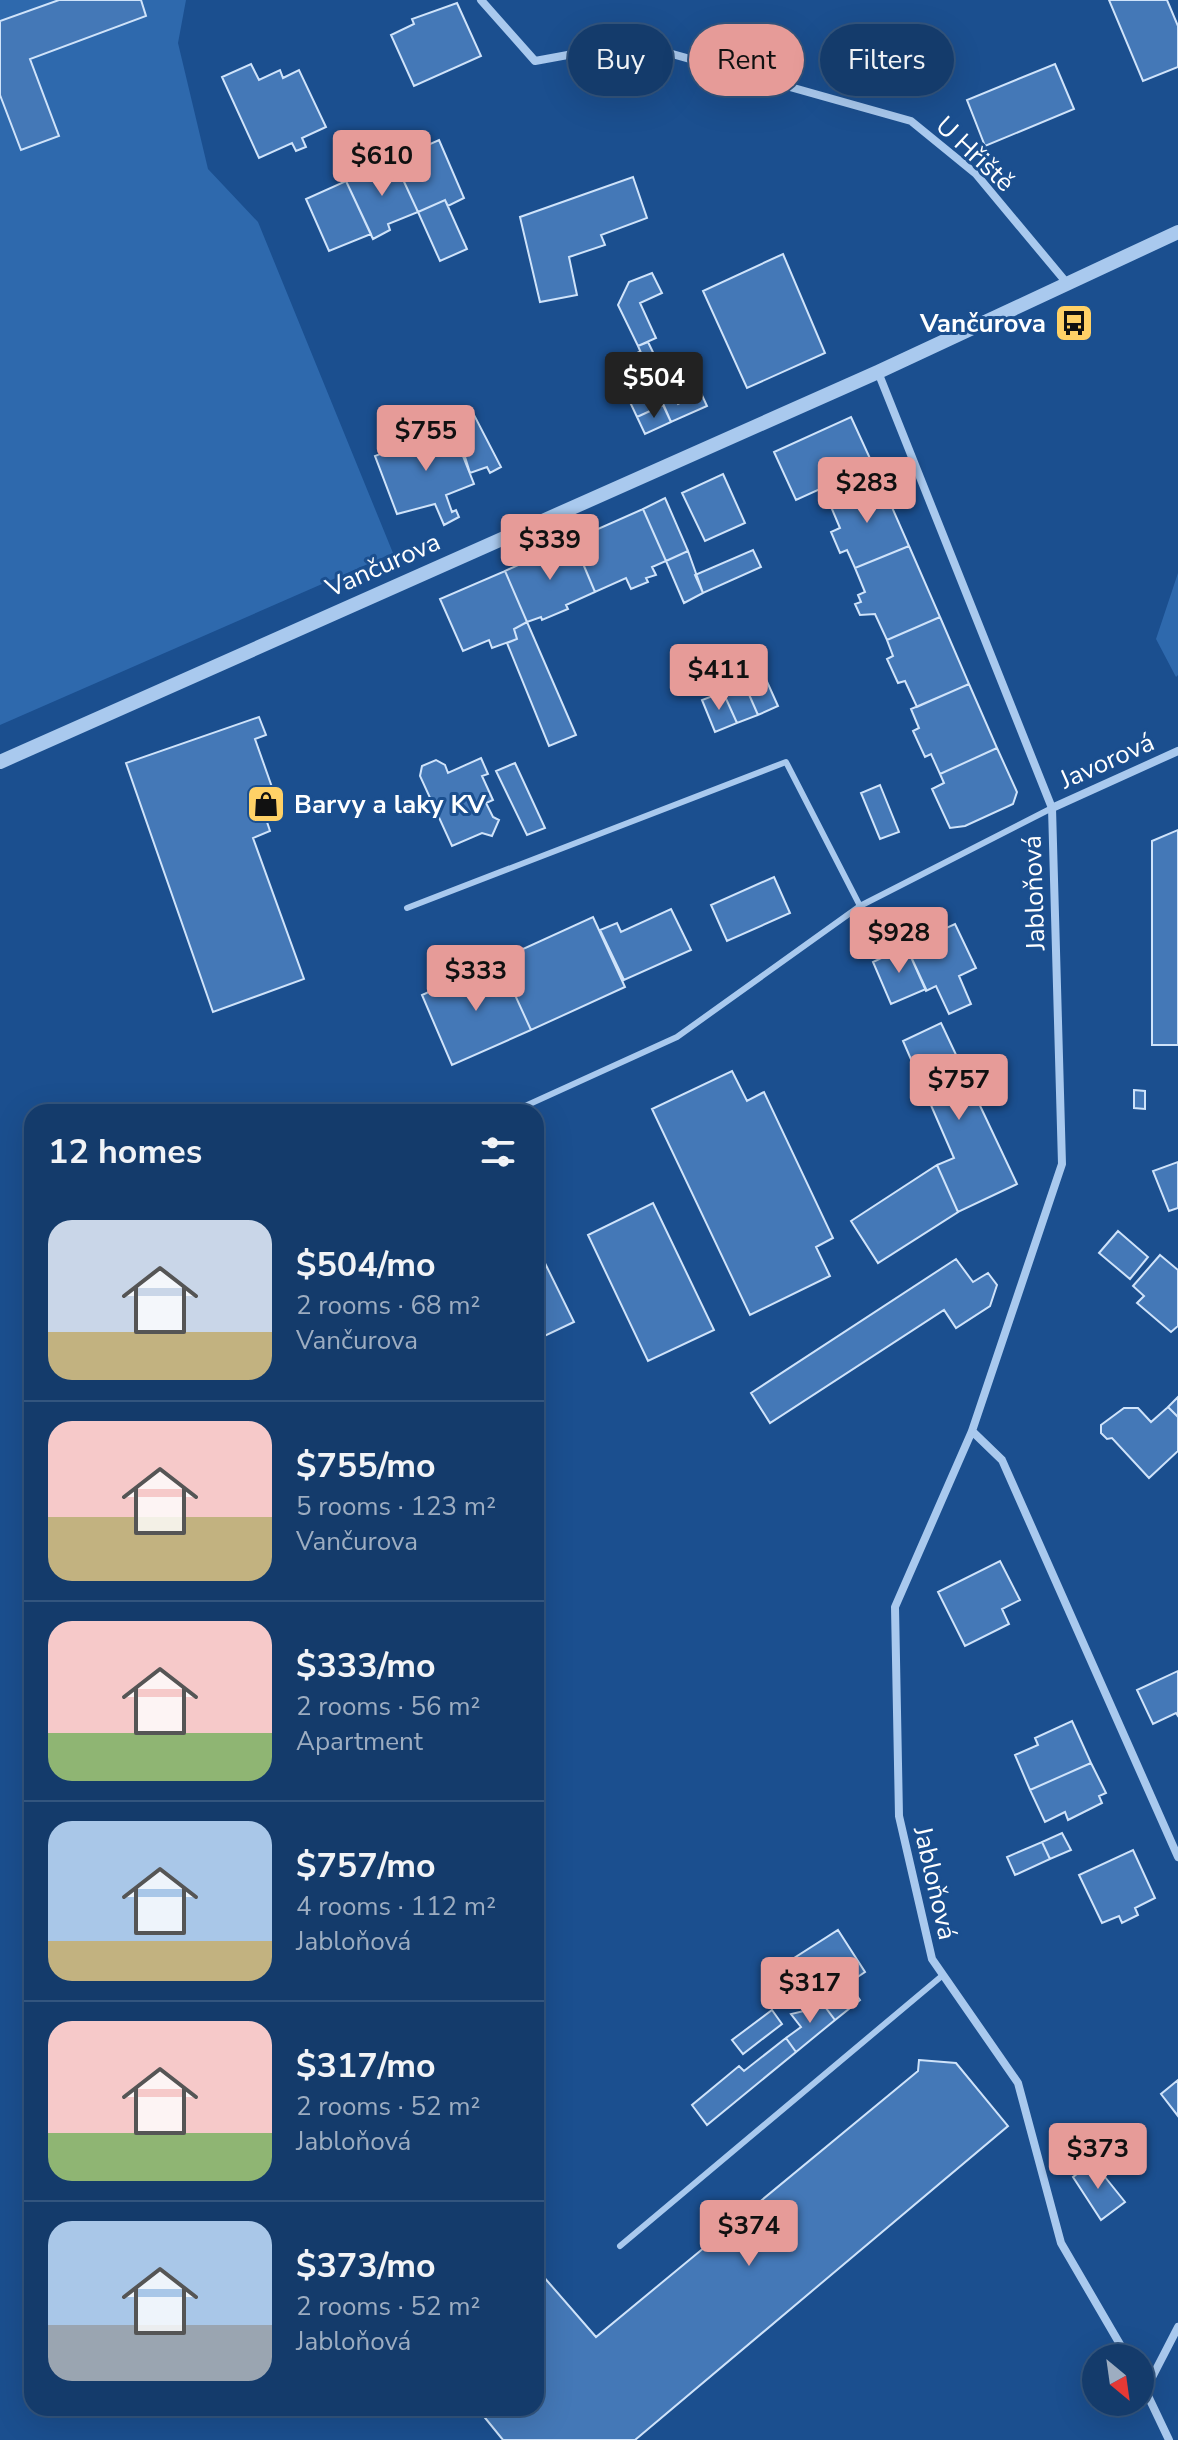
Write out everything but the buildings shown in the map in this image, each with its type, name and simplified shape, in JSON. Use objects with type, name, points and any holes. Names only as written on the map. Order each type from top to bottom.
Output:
[{"type":"street","name":"U Hřiště","points":[[481,0],[535,61],[633,43],[911,121],[976,174],[1066,282]]},
{"type":"street","name":"Vančurova","points":[[0,762],[878,372],[1178,232]]},
{"type":"street","name":"Jabloňová","points":[[878,372],[1052,808],[1062,1164],[972,1431],[895,1607],[899,1816],[932,1959],[1018,2083],[1061,2243],[1120,2344]]},
{"type":"street","name":"Javorová","points":[[1052,808],[1178,751]]},
{"type":"street","points":[[972,1431],[1002,1460],[1178,1857]]},
{"type":"street","points":[[1154,2374],[1178,2327]]},
{"type":"street","points":[[1154,2407],[1169,2440]]},
{"type":"lane","points":[[407,908],[786,762],[860,906]]},
{"type":"lane","points":[[530,1104],[677,1037],[860,906],[1052,808]]},
{"type":"lane","points":[[620,2246],[943,1975]]},
{"type":"shaded area","points":[[0,0],[186,0],[178,43],[208,169],[258,222],[393,553],[0,725]]},
{"type":"shaded area","points":[[1178,573],[1178,675],[1176,677],[1156,639]]},
{"type":"place","name":"Vančurova","points":[[1074,323]]},
{"type":"place","name":"Barvy a laky KV","points":[[266,804]]}]
